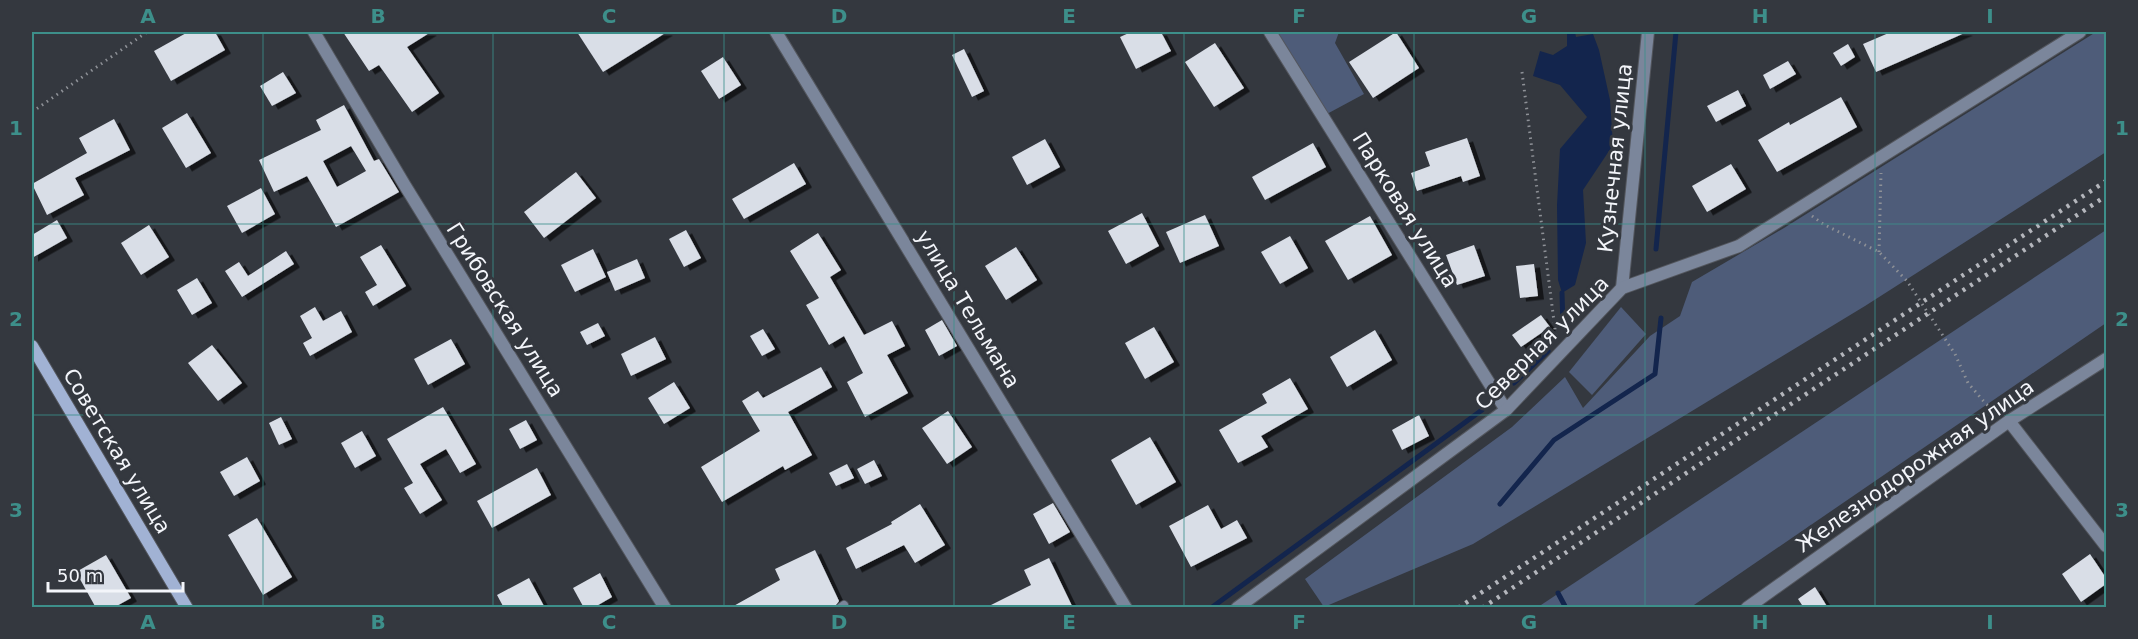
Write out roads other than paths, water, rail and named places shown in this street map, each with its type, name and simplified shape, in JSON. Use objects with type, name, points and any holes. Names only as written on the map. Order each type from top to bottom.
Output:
[{"type":"street","name":"Грибовская улица","points":[[314,32],[404,184],[665,608]]},
{"type":"street","name":"улица Тельмана","points":[[776,32],[1126,608]]},
{"type":"street","name":"Парковая улица","points":[[1270,32],[1506,410]]},
{"type":"street","name":"Кузнечная улица","points":[[1622,288],[1648,32]]},
{"type":"street","name":"Северная улица","points":[[1237,608],[1506,410],[1559,357],[1622,288],[1739,246],[2080,32]]},
{"type":"street","name":"Советская улица","points":[[32,346],[187,608]]},
{"type":"street","name":"Железнодорожная улица","points":[[1747,608],[2009,421],[2106,359]]},
{"type":"street","points":[[2009,421],[2106,546]]},
{"type":"waterway","points":[[1656,249],[1676,32]]},
{"type":"waterway","points":[[1562,293],[1563,326]]},
{"type":"waterway","points":[[1500,504],[1554,440],[1655,374],[1661,318]]},
{"type":"waterway","points":[[1514,383],[1548,351]]},
{"type":"waterway","points":[[1211,608],[1482,410]]},
{"type":"waterway","points":[[1558,593],[1566,608]]},
{"type":"railway","points":[[1458,608],[2106,181]]},
{"type":"railway","points":[[1482,608],[2106,196]]}]
